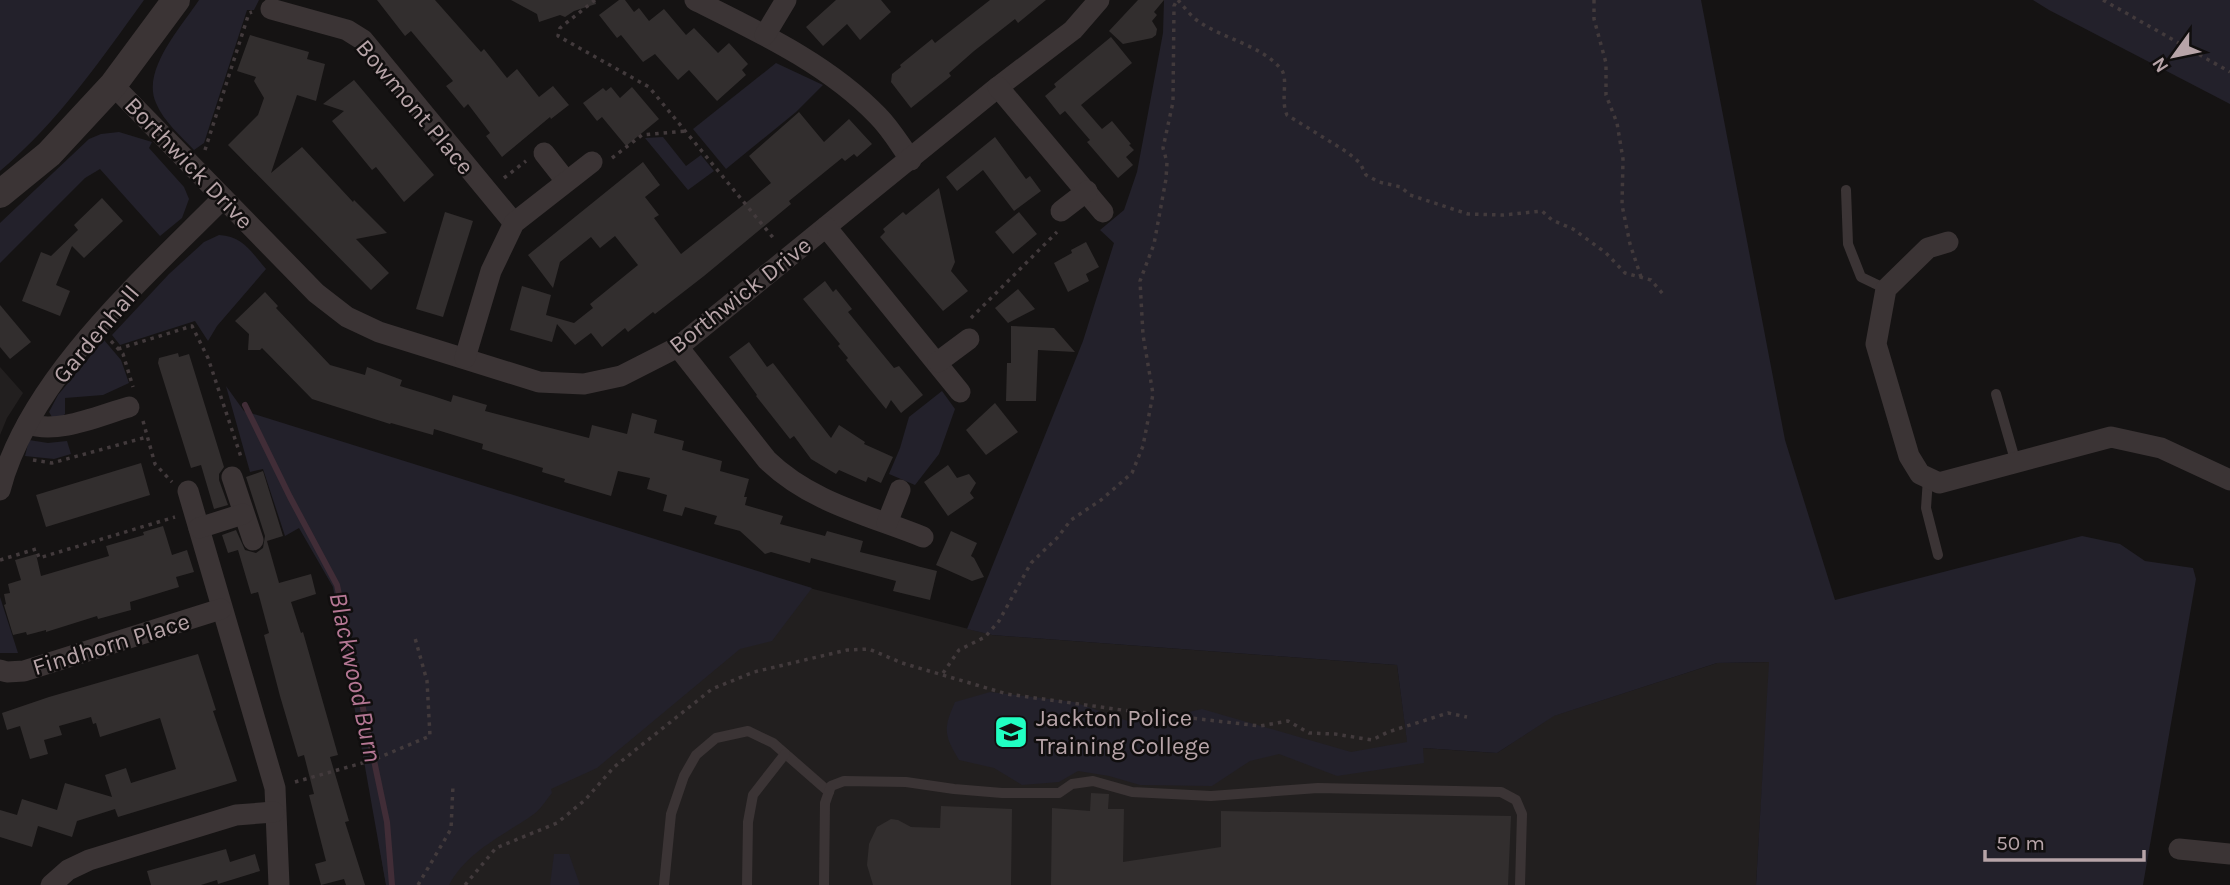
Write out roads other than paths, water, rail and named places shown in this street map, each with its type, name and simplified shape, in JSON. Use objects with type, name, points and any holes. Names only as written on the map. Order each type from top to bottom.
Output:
[{"type":"street","points":[[0,194],[49,154],[113,85],[176,0]]},
{"type":"street","points":[[695,0],[765,35],[828,73],[880,118],[911,160]]},
{"type":"street","points":[[765,35],[786,0]]},
{"type":"street","name":"Borthwick Drive","points":[[113,85],[316,293],[347,317],[379,332],[539,382],[584,384],[629,372],[678,347],[1073,30],[1099,0]]},
{"type":"street","name":"Bowmont Place","points":[[271,9],[303,8],[363,40],[514,223]]},
{"type":"street","points":[[998,88],[1103,212]]},
{"type":"street","points":[[544,153],[566,181]]},
{"type":"street","points":[[465,358],[491,271],[514,223],[592,162]]},
{"type":"street","points":[[1061,211],[1087,191]]},
{"type":"street","name":"Gardenhall","points":[[0,490],[10,457],[27,424],[60,373],[107,316],[223,198]]},
{"type":"street","points":[[826,227],[960,392]]},
{"type":"street","points":[[1948,242],[1928,248],[1886,289],[1876,344],[1909,456],[1920,474],[1939,483],[2111,437],[2161,449],[2230,480]]},
{"type":"street","points":[[938,362],[968,339]]},
{"type":"street","points":[[678,347],[767,460],[784,477],[830,502],[923,537]]},
{"type":"street","points":[[27,424],[40,428],[55,428],[129,407]]},
{"type":"street","points":[[232,477],[253,540]]},
{"type":"street","points":[[887,523],[900,490]]},
{"type":"street","name":"Findhorn Place","points":[[243,514],[194,510],[275,788],[279,885]]},
{"type":"street","name":"Findhorn Place","points":[[0,670],[24,671],[221,609]]},
{"type":"street","points":[[51,885],[68,870],[101,856],[236,815],[274,813]]},
{"type":"street","points":[[2179,849],[2230,854]]},
{"type":"lane","points":[[1846,190],[1848,244],[1861,277],[1886,289]]},
{"type":"lane","points":[[1996,394],[2016,463]]},
{"type":"lane","points":[[1928,478],[1926,508],[1938,555]]},
{"type":"lane","points":[[664,885],[671,814],[684,776],[696,755],[716,738],[748,731],[773,743],[829,792]]},
{"type":"lane","points":[[747,885],[748,822],[753,795],[785,754]]},
{"type":"lane","points":[[824,885],[825,803],[831,786],[844,781],[906,782],[1002,793],[1059,793],[1072,784],[1093,781],[1132,792],[1211,796],[1318,788],[1501,792],[1516,800],[1522,814],[1520,885]]},
{"type":"waterway","name":"Blackwood Burn","points":[[245,405],[337,585],[387,822],[392,885]]},
{"type":"place","name":"Jackton Police Training College","points":[[1011,732]]}]
